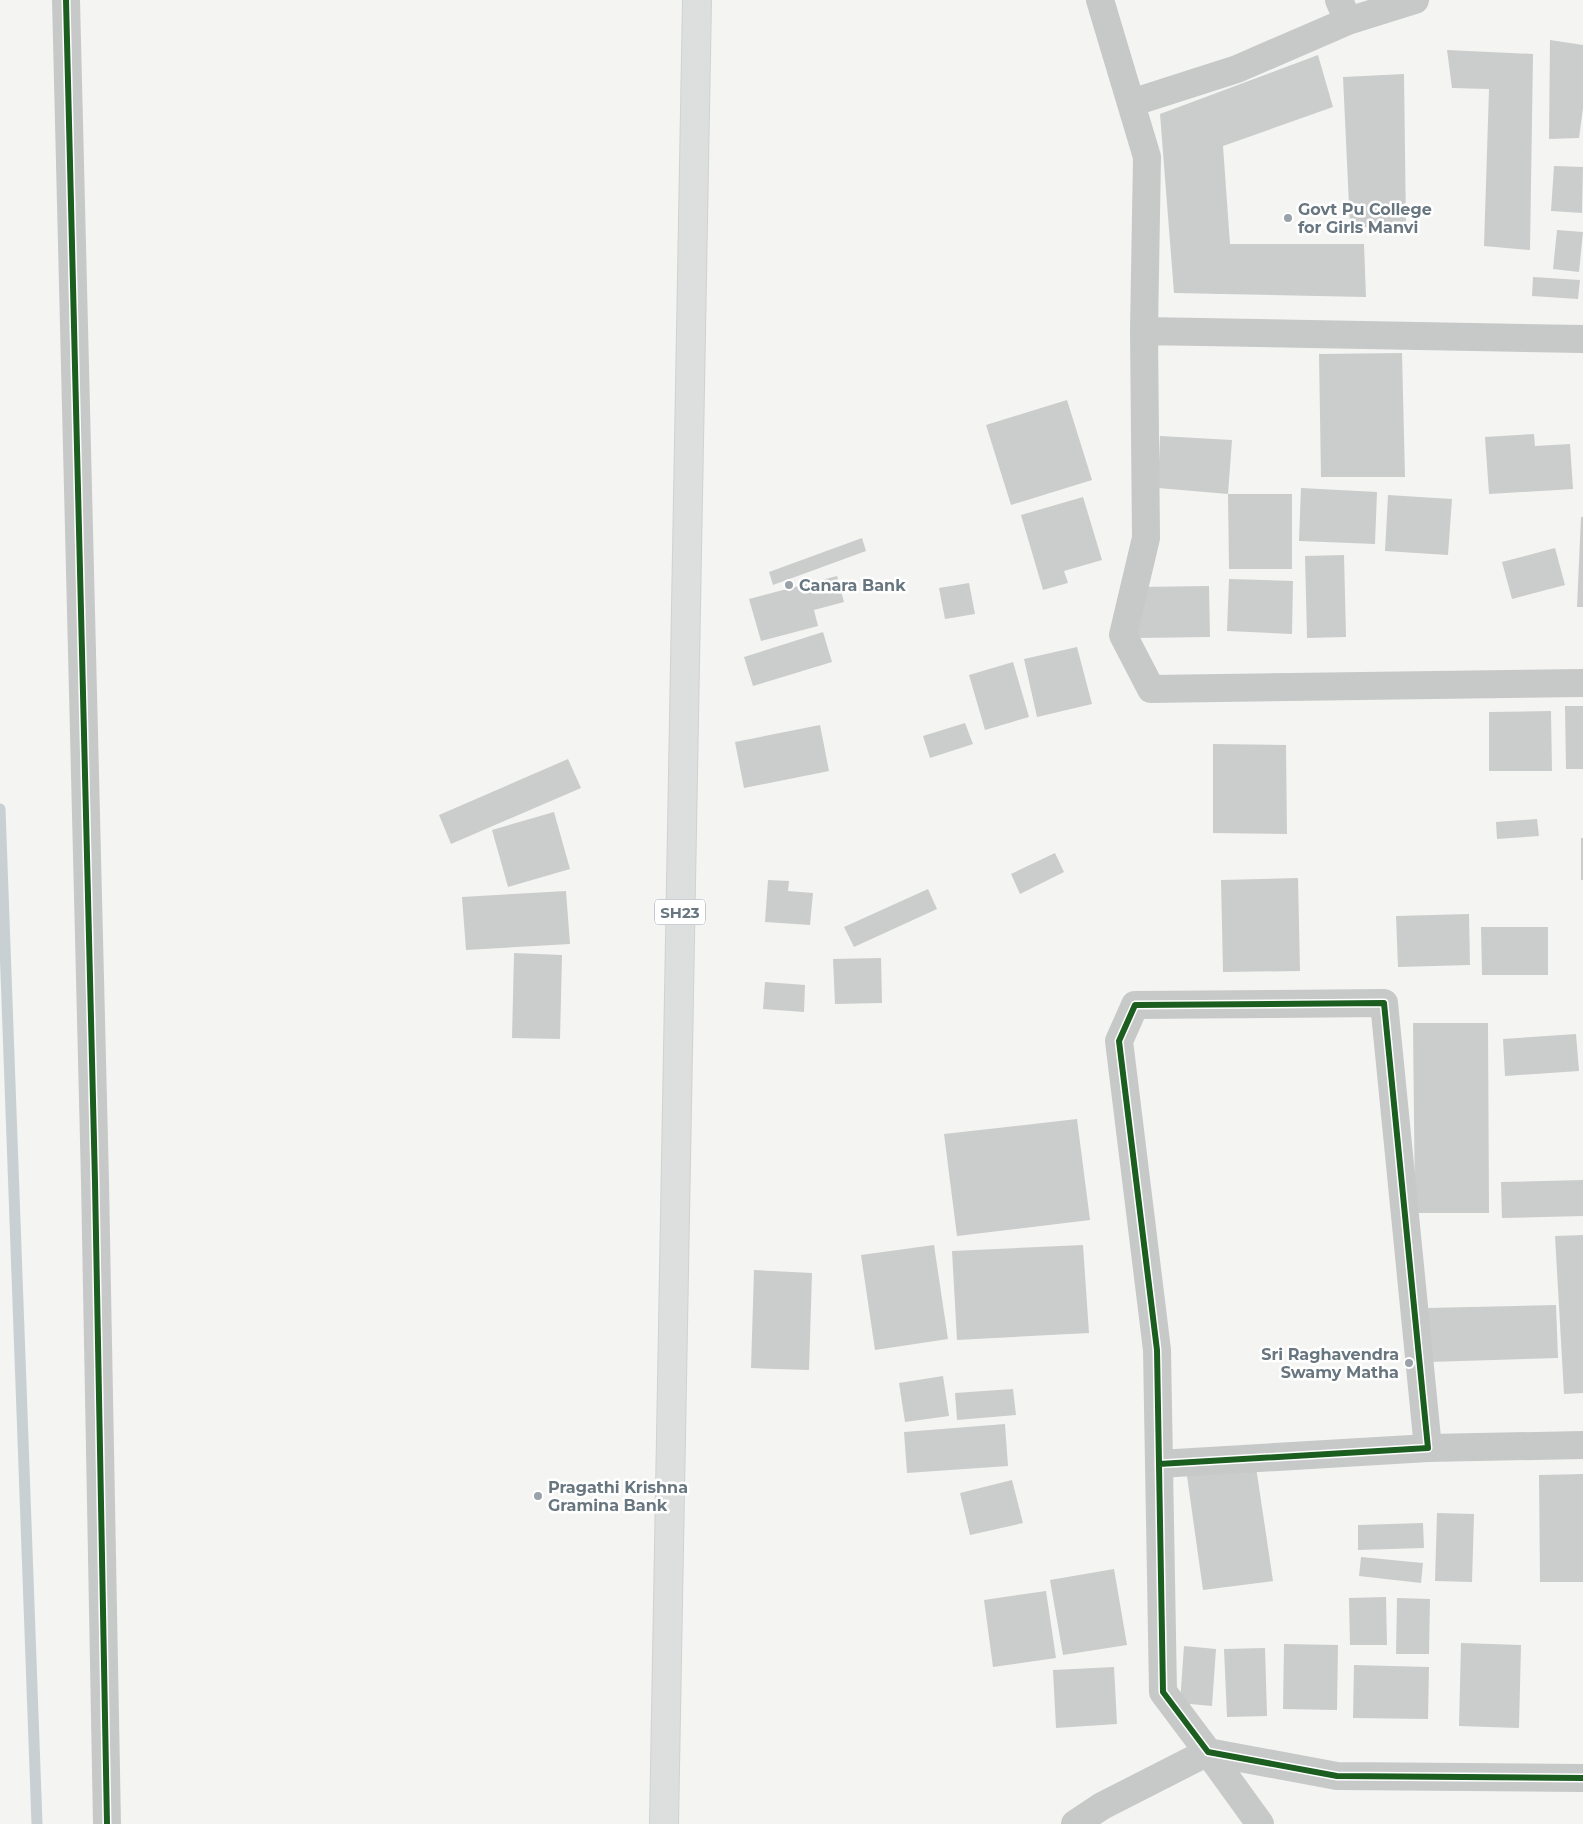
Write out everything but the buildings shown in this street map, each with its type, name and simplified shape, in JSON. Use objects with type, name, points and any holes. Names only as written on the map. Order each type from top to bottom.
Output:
[{"type":"main road","name":"SH23","points":[[664,1824],[697,0]]},
{"type":"street","points":[[66,0],[95,1162],[107,1824]]},
{"type":"street","points":[[1100,0],[1147,157],[1144,331],[1146,538],[1123,635],[1151,689],[1583,683]]},
{"type":"street","points":[[1131,104],[1237,69],[1344,11],[1415,0]]},
{"type":"street","points":[[1144,331],[1583,338]]},
{"type":"street","points":[[1260,1824],[1163,1692],[1157,1350],[1119,1040],[1135,1006],[1384,1003],[1428,1448]]},
{"type":"street","points":[[1159,1464],[1428,1448],[1583,1445]]},
{"type":"street","points":[[1076,1824],[1102,1806],[1208,1752],[1337,1776],[1583,1778]]},
{"type":"waterway","points":[[0,809],[37,1824]]},
{"type":"cycle path","points":[[66,0],[95,1182],[107,1824]]},
{"type":"cycle path","points":[[1159,1464],[1428,1448],[1384,1003],[1135,1005],[1119,1041],[1157,1350],[1163,1692],[1208,1752],[1337,1776],[1583,1778]]},
{"type":"place","name":"Govt Pu College for Girls Manvi","points":[[1288,218]]},
{"type":"place","name":"Canara Bank","points":[[789,585]]},
{"type":"place","name":"Sri Raghavendra Swamy Matha","points":[[1409,1363]]},
{"type":"place","name":"Pragathi Krishna Gramina Bank","points":[[538,1496]]}]
